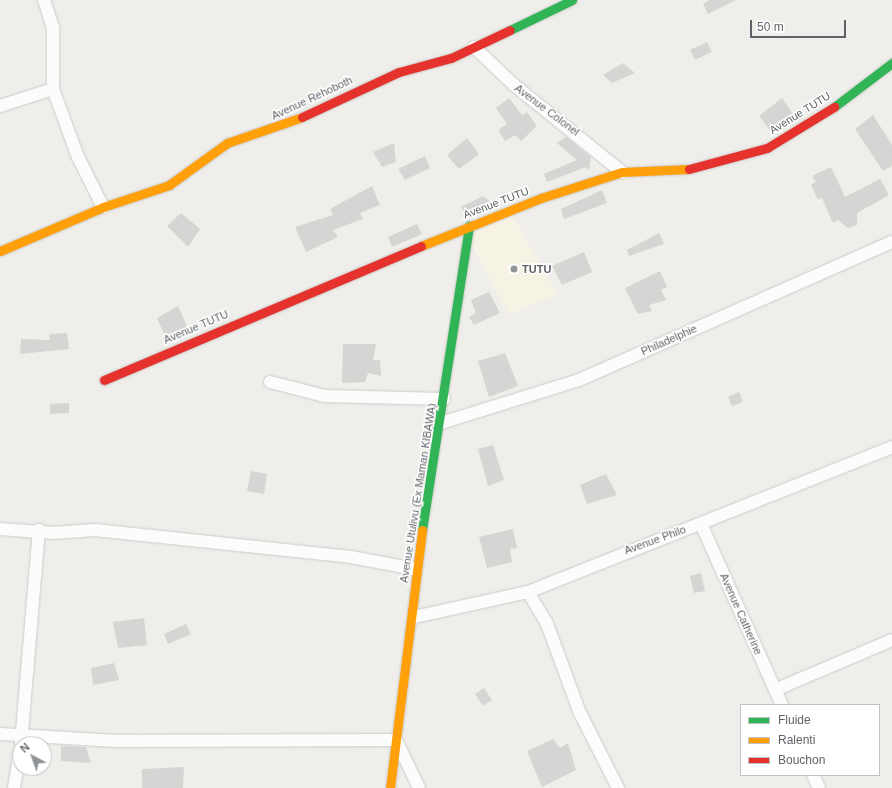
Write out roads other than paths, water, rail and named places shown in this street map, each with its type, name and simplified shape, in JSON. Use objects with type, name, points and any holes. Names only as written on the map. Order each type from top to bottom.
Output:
[{"type":"street","points":[[44,0],[54,27],[54,89],[78,157],[103,207]]},
{"type":"street","name":"Avenue Rehoboth","points":[[0,251],[103,207],[169,185],[227,143],[284,126],[367,85],[474,47],[572,0]]},
{"type":"street","name":"Avenue Colonel","points":[[474,47],[514,85],[622,172]]},
{"type":"street","name":"Avenue TUTU","points":[[104,380],[469,226],[622,172],[697,169],[767,148],[834,107],[892,63]]},
{"type":"street","points":[[0,106],[54,89]]},
{"type":"street","name":"Avenue Utulivu (Ex Maman KIBAWA)","points":[[390,788],[414,617],[416,569],[441,423],[469,226]]},
{"type":"street","name":"Philadelphie","points":[[441,423],[579,380],[892,242]]},
{"type":"street","points":[[270,382],[325,396],[444,399]]},
{"type":"street","name":"Avenue Philo","points":[[414,617],[528,592],[892,447]]},
{"type":"street","name":"Avenue Catherine","points":[[701,524],[782,704]]},
{"type":"street","points":[[0,529],[39,530],[54,533],[95,530],[351,557],[416,569]]},
{"type":"street","points":[[22,736],[39,530]]},
{"type":"street","points":[[528,592],[547,624],[580,713],[618,788]]},
{"type":"street","points":[[776,690],[892,640]]},
{"type":"street","points":[[0,734],[12,737]]},
{"type":"street","points":[[52,740],[396,740],[419,788]]},
{"type":"street","points":[[14,788],[16,776]]},
{"type":"street","points":[[814,776],[819,788]]},
{"type":"place","name":"TUTU","points":[[514,269]]}]
